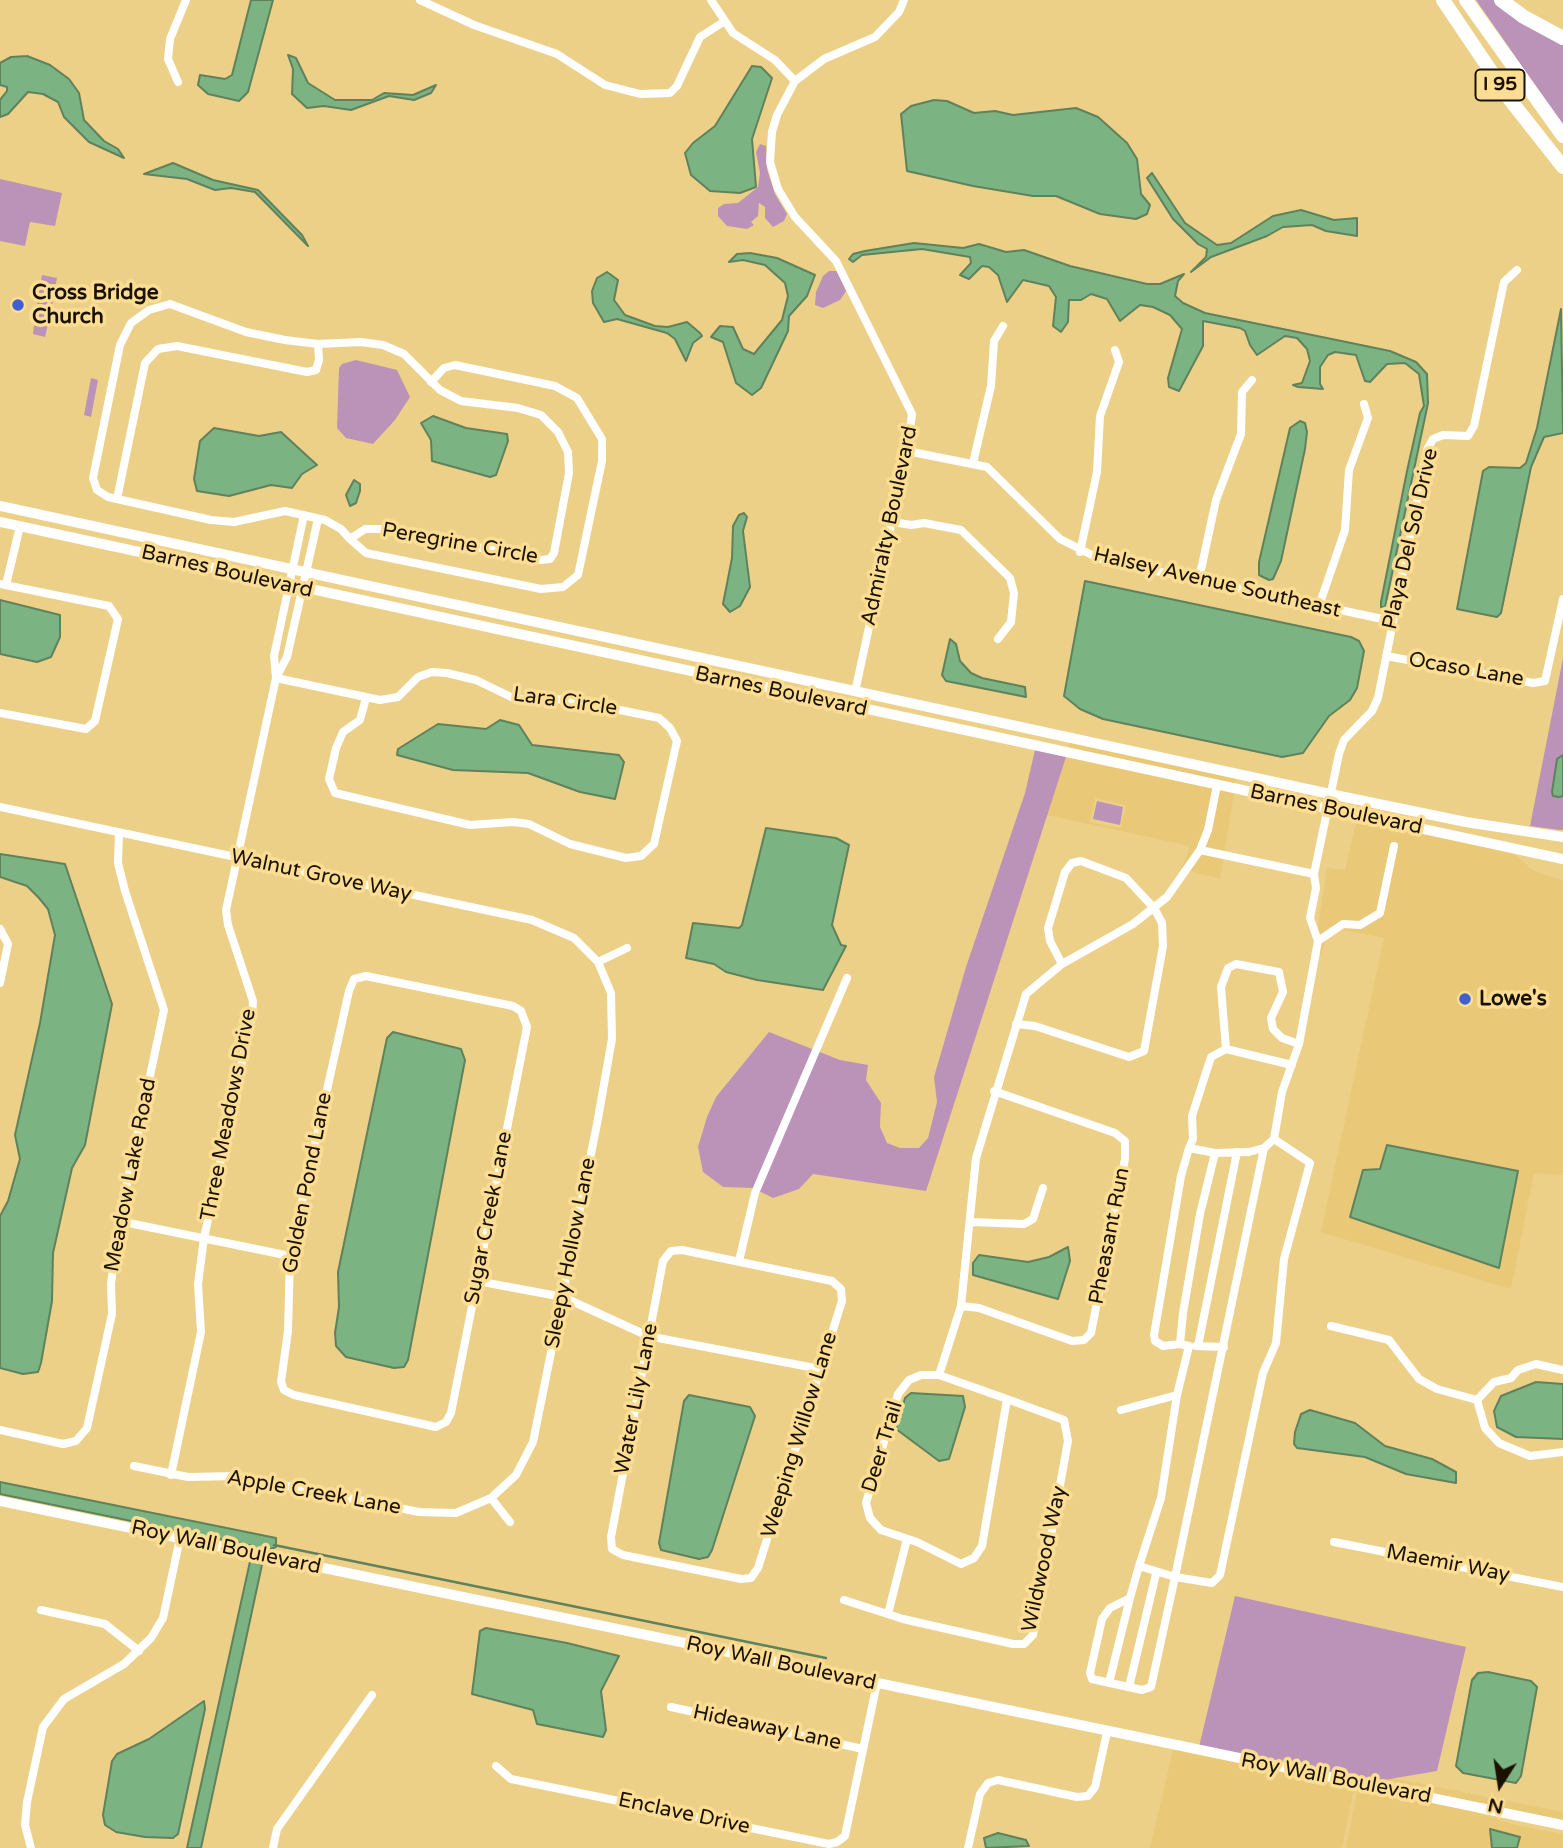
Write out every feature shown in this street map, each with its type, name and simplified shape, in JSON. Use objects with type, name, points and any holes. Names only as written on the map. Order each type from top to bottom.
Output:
[{"type":"highway","name":"I 95","points":[[1443,0],[1511,101],[1563,167]]},
{"type":"highway","name":"I 95","points":[[1466,0],[1563,136]]},
{"type":"highway","points":[[1501,0],[1524,18],[1563,38]]},
{"type":"main road","name":"Barnes Boulevard","points":[[0,506],[1330,794],[1466,822],[1563,837]]},
{"type":"main road","points":[[26,523],[48,517]]},
{"type":"main road","name":"Barnes Boulevard","points":[[0,522],[26,523],[296,587],[1563,859]]},
{"type":"main road","points":[[26,523],[116,537],[140,537]]},
{"type":"main road","points":[[702,675],[715,672],[832,697],[855,692]]},
{"type":"main road","points":[[862,709],[871,704],[918,712],[936,709]]},
{"type":"main road","points":[[1433,831],[1457,830],[1563,850]]},
{"type":"street","points":[[178,82],[168,60],[170,39],[186,0]]},
{"type":"street","points":[[419,0],[474,24],[558,54],[605,85],[640,94],[670,93],[677,86],[700,37],[724,21]]},
{"type":"street","points":[[711,0],[733,33],[775,60],[795,80]]},
{"type":"street","name":"Admiralty Boulevard","points":[[855,692],[912,419],[906,398],[836,261],[795,217],[778,189],[770,162],[772,132],[777,115],[795,80],[824,59],[875,37],[899,12],[904,0]]},
{"type":"street","name":"Playa Del Sol Drive","points":[[1318,941],[1310,918],[1316,888],[1314,874],[1330,794],[1343,740],[1372,711],[1378,698],[1427,450],[1433,439],[1443,435],[1468,436],[1474,426],[1504,282],[1517,270]]},
{"type":"street","name":"Peregrine Circle","points":[[170,304],[246,332],[318,344],[361,342],[383,345],[404,354],[431,382],[461,401],[517,408],[541,415],[558,432],[568,452],[569,473],[555,553],[550,559],[541,560],[387,528],[365,529],[350,539],[341,529],[318,519],[285,511],[234,522],[211,520],[117,499],[97,490],[93,478],[120,345],[131,323],[149,310],[170,304]]},
{"type":"street","points":[[973,463],[991,386],[994,341],[1003,326]]},
{"type":"street","points":[[117,499],[145,363],[158,349],[177,346],[307,372],[316,370],[318,344]]},
{"type":"street","points":[[1080,552],[1097,472],[1100,416],[1119,362],[1115,350]]},
{"type":"street","points":[[350,539],[366,552],[541,589],[563,587],[578,575],[602,439],[577,398],[555,386],[455,365],[444,368],[431,382]]},
{"type":"street","points":[[1199,579],[1216,500],[1241,434],[1242,392],[1252,380]]},
{"type":"street","points":[[1319,606],[1345,530],[1349,470],[1368,418],[1364,404]]},
{"type":"street","name":"Halsey Avenue Southeast","points":[[907,451],[987,467],[1059,539],[1080,552],[1100,559],[1392,621]]},
{"type":"street","points":[[293,571],[304,515]]},
{"type":"street","points":[[305,573],[318,519]]},
{"type":"street","points":[[892,522],[911,525],[924,523],[961,530],[1010,578],[1014,593],[1011,622],[998,639]]},
{"type":"street","points":[[0,712],[86,729],[95,721],[118,619],[109,606],[3,584],[26,523]]},
{"type":"street","name":"Three Meadows Drive","points":[[171,1475],[201,1332],[198,1284],[204,1238],[252,1016],[253,1001],[228,925],[226,910],[276,678],[287,657],[296,587],[293,571]]},
{"type":"street","name":"Three Meadows Drive","points":[[276,678],[274,656],[296,587],[305,573]]},
{"type":"street","name":"Ocaso Lane","points":[[1386,656],[1533,683],[1545,681],[1563,599]]},
{"type":"street","name":"Lara Circle","points":[[276,678],[380,701],[398,697],[418,677],[432,672],[476,680],[511,698],[528,701],[566,699],[659,718],[670,728],[677,741],[654,844],[641,856],[626,858],[570,844],[530,824],[513,822],[470,825],[338,794],[329,779],[336,748],[343,732],[360,720],[366,698]]},
{"type":"street","points":[[939,1376],[961,1306],[976,1158],[1026,994],[1062,964],[1133,924],[1167,897],[1200,850],[1208,830],[1217,785]]},
{"type":"street","name":"Walnut Grove Way","points":[[0,807],[532,920],[574,938],[598,962],[611,993]]},
{"type":"street","name":"Meadow Lake Road","points":[[0,1430],[63,1444],[76,1441],[87,1428],[112,1314],[111,1284],[119,1221],[164,1010],[125,891],[118,863],[119,832]]},
{"type":"street","points":[[1189,1148],[1215,1153],[1237,1153],[1264,1147],[1274,1139],[1282,1092],[1299,1044],[1318,941],[1343,925],[1360,925],[1380,913],[1394,846]]},
{"type":"street","points":[[1200,850],[1314,874]]},
{"type":"street","points":[[1016,1024],[1035,1027],[1129,1057],[1144,1051],[1163,946],[1162,923],[1154,908],[1126,878],[1114,871],[1081,861],[1072,863],[1065,872],[1048,928],[1050,941],[1062,964]]},
{"type":"street","points":[[0,929],[8,944],[0,983]]},
{"type":"street","points":[[598,962],[627,948]]},
{"type":"street","points":[[1226,1049],[1221,987],[1228,968],[1236,964],[1279,972],[1283,992],[1271,1018],[1273,1029],[1282,1038],[1299,1044]]},
{"type":"street","name":"Sugar Creek Lane","points":[[354,979],[366,976],[513,1006],[521,1011],[527,1027],[451,1413],[443,1424]]},
{"type":"street","points":[[739,1261],[755,1193],[847,978]]},
{"type":"street","name":"Golden Pond Lane","points":[[354,979],[290,1256],[288,1331],[281,1382],[284,1390],[294,1395],[436,1427],[443,1424]]},
{"type":"street","name":"Sleepy Hollow Lane","points":[[491,1498],[516,1475],[534,1442],[612,1039],[611,993]]},
{"type":"street","points":[[1224,1348],[1163,1346],[1155,1342],[1154,1335],[1181,1176],[1193,1139],[1192,1116],[1211,1057],[1226,1049],[1292,1065]]},
{"type":"street","name":"Pheasant Run","points":[[961,1306],[979,1308],[1072,1341],[1084,1340],[1091,1333],[1125,1159],[1125,1141],[1115,1133],[995,1091]]},
{"type":"street","points":[[1139,1566],[1156,1574],[1212,1583],[1220,1575],[1263,1373],[1276,1343],[1284,1259],[1310,1163],[1274,1139]]},
{"type":"street","points":[[1130,1598],[1110,1608],[1102,1619],[1090,1674],[1092,1679],[1142,1690],[1151,1687],[1264,1147]]},
{"type":"street","points":[[1189,1345],[1200,1214],[1215,1153]]},
{"type":"street","points":[[1109,1683],[1130,1598],[1161,1498],[1177,1395],[1237,1153]]},
{"type":"street","points":[[971,1222],[1024,1224],[1033,1219],[1043,1188]]},
{"type":"street","points":[[119,1221],[290,1256]]},
{"type":"street","name":"Water Lily Lane","points":[[739,1261],[682,1250],[671,1251],[663,1261],[611,1537],[612,1549],[623,1555],[741,1579],[751,1578]]},
{"type":"street","name":"Weeping Willow Lane","points":[[739,1261],[832,1281],[841,1289],[842,1301],[758,1568],[751,1578]]},
{"type":"street","points":[[477,1281],[562,1297],[648,1336],[820,1369]]},
{"type":"street","points":[[1331,1326],[1390,1340],[1419,1379],[1437,1390],[1477,1400]]},
{"type":"street","points":[[1477,1400],[1493,1382],[1511,1378],[1518,1370],[1536,1364],[1563,1370]]},
{"type":"street","name":"Deer Trail","points":[[939,1376],[921,1375],[909,1380],[898,1394],[866,1503],[870,1518],[881,1530],[961,1564],[974,1558],[982,1546],[1007,1399]]},
{"type":"street","name":"Wildwood Way","points":[[844,1600],[888,1614],[1013,1644],[1024,1644],[1033,1635],[1052,1536],[1068,1429],[1064,1420],[939,1376]]},
{"type":"street","points":[[1121,1410],[1177,1395]]},
{"type":"street","points":[[1477,1400],[1485,1428],[1499,1443],[1530,1456],[1563,1452]]},
{"type":"street","name":"Apple Creek Lane","points":[[134,1466],[171,1475],[237,1476],[419,1512],[456,1513],[491,1498]]},
{"type":"street","points":[[491,1498],[510,1522]]},
{"type":"street","name":"Roy Wall Boulevard","points":[[0,1501],[1563,1825]]},
{"type":"street","points":[[31,1848],[25,1825],[27,1802],[43,1727],[64,1699],[124,1664],[139,1651],[163,1618],[180,1538]]},
{"type":"street","points":[[888,1614],[907,1539]]},
{"type":"street","name":"Maemir Way","points":[[1334,1542],[1563,1587]]},
{"type":"street","points":[[1129,1687],[1156,1574]]},
{"type":"street","points":[[41,1611],[105,1624],[139,1651]]},
{"type":"street","name":"Enclave Drive","points":[[496,1766],[511,1779],[829,1844],[845,1836],[877,1684]]},
{"type":"street","points":[[273,1848],[277,1829],[372,1695]]},
{"type":"street","name":"Hideaway Lane","points":[[671,1707],[863,1749]]},
{"type":"street","points":[[968,1848],[980,1794],[988,1783],[998,1780],[1077,1797],[1088,1796],[1095,1787],[1107,1732]]},
{"type":"shaded area","points":[[251,0],[273,0],[248,92],[239,101],[208,94],[198,85],[200,75],[225,79],[232,75]]},
{"type":"shaded area","points":[[1476,0],[1496,0],[1563,41],[1563,125]]},
{"type":"shaded area","points":[[288,55],[296,58],[308,83],[335,100],[372,100],[384,93],[413,95],[436,85],[431,93],[414,100],[389,96],[351,110],[324,106],[307,108],[292,94],[293,69]]},
{"type":"shaded area","points":[[27,56],[50,65],[69,79],[79,93],[84,120],[104,141],[118,149],[124,158],[89,142],[64,117],[58,102],[43,94],[28,92],[8,114],[0,117],[0,100],[7,87],[0,85],[0,63],[11,57]]},
{"type":"shaded area","points":[[752,66],[761,67],[772,78],[752,139],[756,187],[740,193],[710,191],[691,175],[685,153],[715,126]]},
{"type":"shaded area","points":[[934,100],[947,101],[974,113],[995,111],[1013,115],[1076,108],[1098,117],[1127,143],[1137,159],[1141,194],[1150,205],[1147,214],[1136,219],[1100,214],[1056,196],[1033,196],[973,186],[907,171],[901,114],[911,106]]},
{"type":"shaded area","points":[[760,144],[766,146],[767,169],[775,194],[787,214],[784,221],[773,227],[765,218],[765,207],[759,203],[758,216],[751,222],[754,225],[747,229],[727,226],[718,216],[718,208],[724,204],[738,203],[758,187],[760,173],[756,152]]},
{"type":"shaded area","points":[[173,163],[213,180],[258,190],[302,235],[308,246],[255,192],[231,188],[215,190],[187,179],[144,174]]},
{"type":"shaded area","points":[[1152,173],[1185,223],[1217,245],[1231,243],[1273,216],[1301,210],[1334,220],[1357,218],[1357,236],[1326,231],[1312,225],[1283,227],[1267,236],[1211,257],[1191,272],[1206,257],[1207,249],[1198,244],[1173,219],[1147,178]]},
{"type":"shaded area","points":[[0,179],[62,193],[55,226],[30,222],[25,246],[0,241]]},
{"type":"shaded area","points":[[914,243],[963,248],[979,244],[1006,252],[1024,250],[1070,266],[1147,284],[1160,284],[1184,274],[1178,281],[1175,296],[1183,303],[1205,313],[1390,351],[1416,362],[1427,374],[1428,403],[1385,607],[1381,607],[1381,602],[1407,471],[1424,406],[1419,374],[1405,363],[1387,364],[1370,382],[1365,381],[1356,355],[1335,352],[1328,355],[1320,367],[1320,384],[1323,389],[1298,387],[1293,385],[1302,383],[1310,361],[1307,349],[1297,338],[1285,336],[1257,355],[1245,331],[1203,321],[1203,346],[1179,391],[1169,387],[1168,378],[1182,329],[1170,315],[1153,307],[1140,305],[1120,321],[1107,299],[1091,294],[1081,300],[1069,300],[1068,322],[1061,332],[1053,326],[1056,297],[1049,286],[1023,280],[1007,302],[998,275],[989,267],[982,266],[969,279],[960,275],[971,263],[970,257],[922,249],[862,255],[853,262],[849,259],[853,254],[865,251]]},
{"type":"shaded area","points":[[750,253],[777,258],[815,275],[807,296],[789,316],[788,331],[761,388],[752,395],[736,383],[723,342],[711,337],[720,326],[733,327],[743,349],[754,354],[782,320],[788,296],[785,283],[765,265],[743,260],[729,262],[737,254]]},
{"type":"shaded area","points":[[829,271],[837,271],[846,291],[840,300],[823,308],[815,305],[816,292],[823,276]]},
{"type":"shaded area","points":[[607,272],[618,280],[614,300],[625,315],[655,326],[668,327],[687,322],[700,333],[702,336],[693,343],[686,361],[675,339],[667,333],[617,319],[604,322],[593,303],[592,291],[597,278]]},
{"type":"shaded area","points":[[42,275],[57,278],[52,306],[37,304]]},
{"type":"shaded area","points":[[36,308],[51,311],[45,337],[33,334]]},
{"type":"shaded area","points":[[1561,309],[1563,433],[1544,437],[1531,467],[1501,613],[1497,617],[1457,609],[1483,471],[1489,467],[1520,468],[1526,463],[1537,428]]},
{"type":"shaded area","points":[[356,360],[397,370],[410,397],[395,420],[373,444],[346,438],[337,428],[339,368],[342,364]]},
{"type":"shaded area","points":[[91,378],[98,380],[91,417],[84,415]]},
{"type":"shaded area","points":[[433,416],[466,428],[507,434],[508,441],[496,475],[490,477],[432,461],[431,440],[421,423]]},
{"type":"shaded area","points":[[1300,421],[1305,423],[1307,432],[1305,449],[1281,561],[1273,579],[1269,580],[1259,575],[1259,562],[1290,428]]},
{"type":"shaded area","points":[[214,428],[259,436],[281,432],[317,465],[302,474],[292,488],[271,485],[229,496],[197,491],[194,479],[200,441]]},
{"type":"shaded area","points":[[354,480],[360,484],[360,491],[356,503],[350,506],[346,495]]},
{"type":"shaded area","points":[[744,513],[747,517],[743,531],[750,587],[740,606],[730,612],[723,604],[732,558],[733,526],[739,515]]},
{"type":"shaded area","points":[[1085,581],[1351,637],[1359,641],[1364,651],[1357,688],[1350,700],[1329,716],[1303,753],[1282,757],[1103,719],[1080,709],[1064,696]]},
{"type":"shaded area","points":[[0,600],[60,615],[60,637],[51,657],[37,662],[0,654]]},
{"type":"shaded area","points":[[950,639],[956,644],[960,661],[971,673],[1025,687],[1026,697],[946,681],[942,675]]},
{"type":"shaded area","points":[[1563,658],[1563,755],[1557,759],[1552,792],[1559,797],[1563,796],[1563,830],[1560,830],[1530,826]]},
{"type":"shaded area","points":[[500,720],[519,725],[532,745],[619,755],[624,762],[615,799],[580,792],[528,773],[453,770],[397,755],[398,749],[438,724],[486,729]]},
{"type":"shaded area","points":[[1070,743],[1236,778],[1235,784],[1068,748]]},
{"type":"shaded area","points":[[1035,750],[1066,757],[926,1191],[813,1174],[799,1189],[773,1198],[753,1188],[723,1187],[703,1172],[698,1147],[716,1097],[769,1032],[840,1060],[868,1065],[866,1080],[881,1103],[880,1127],[887,1143],[900,1148],[919,1148],[928,1138],[937,1102],[934,1077],[966,967],[1025,793]]},
{"type":"shaded area","points":[[1563,755],[1563,796],[1553,796],[1557,759]]},
{"type":"shaded area","points":[[1066,757],[1234,793],[1220,879],[1182,869],[1190,846],[1047,815]],"holes":[[[1095,798],[1126,805],[1121,828],[1090,822]]]},
{"type":"shaded area","points":[[1097,801],[1123,807],[1120,825],[1093,819]]},
{"type":"shaded area","points":[[1357,819],[1511,852],[1534,871],[1563,880],[1563,1175],[1534,1173],[1511,1289],[1321,1232],[1384,938],[1329,927],[1321,955],[1314,953],[1327,868],[1345,870]],"holes":[[[1387,1145],[1499,1268],[1380,1169]]]},
{"type":"shaded area","points":[[766,828],[836,838],[849,845],[832,925],[841,945],[846,946],[823,990],[757,980],[726,972],[714,964],[686,958],[693,923],[739,928],[742,925]]},
{"type":"shaded area","points":[[0,854],[65,864],[112,1004],[85,1145],[72,1168],[53,1253],[52,1301],[41,1363],[38,1372],[23,1374],[0,1368],[0,1216],[8,1201],[20,1159],[15,1135],[40,1023],[55,935],[48,909],[39,898],[27,886],[0,877]]},
{"type":"shaded area","points":[[393,1032],[461,1049],[465,1060],[408,1360],[404,1367],[394,1368],[346,1357],[336,1346],[335,1333],[339,1307],[338,1272],[387,1038]]},
{"type":"shaded area","points":[[1387,1145],[1518,1171],[1499,1268],[1350,1217],[1363,1170],[1380,1169]]},
{"type":"shaded area","points":[[1068,1247],[1070,1261],[1058,1299],[973,1275],[973,1263],[979,1255],[1028,1262],[1049,1257]]},
{"type":"shaded area","points":[[1536,1382],[1563,1384],[1563,1439],[1516,1437],[1497,1427],[1494,1411],[1501,1396]]},
{"type":"shaded area","points":[[911,1393],[963,1396],[965,1407],[949,1459],[939,1461],[896,1429],[905,1398]]},
{"type":"shaded area","points":[[689,1395],[750,1407],[755,1416],[712,1550],[708,1557],[699,1559],[661,1550],[659,1543],[684,1401]]},
{"type":"shaded area","points":[[1310,1410],[1355,1423],[1385,1446],[1432,1459],[1456,1472],[1456,1483],[1406,1474],[1365,1457],[1297,1448],[1294,1444],[1295,1432],[1301,1414]]},
{"type":"shaded area","points":[[0,1482],[276,1538],[276,1547],[266,1551],[253,1549],[253,1546],[0,1494]]},
{"type":"shaded area","points":[[251,1557],[263,1560],[201,1848],[187,1848]]},
{"type":"shaded area","points":[[1235,1596],[1466,1647],[1437,1771],[1372,1782],[1199,1747]]},
{"type":"shaded area","points":[[486,1628],[619,1656],[601,1691],[606,1730],[603,1737],[537,1724],[533,1710],[472,1694],[480,1631]]},
{"type":"shaded area","points":[[1488,1672],[1531,1681],[1537,1687],[1521,1776],[1516,1783],[1463,1773],[1456,1766],[1472,1680],[1478,1673]]},
{"type":"shaded area","points":[[204,1701],[205,1709],[178,1834],[173,1838],[145,1837],[116,1832],[105,1825],[103,1815],[112,1761],[117,1754],[149,1739]]},
{"type":"shaded area","points":[[1173,1750],[1354,1787],[1342,1848],[1150,1848]]},
{"type":"shaded area","points":[[1391,1778],[1563,1812],[1563,1820],[1372,1782]]},
{"type":"shaded area","points":[[1358,1787],[1563,1834],[1563,1848],[1346,1848]]},
{"type":"shaded area","points":[[1490,1829],[1520,1837],[1517,1848],[1492,1848]]},
{"type":"shaded area","points":[[998,1833],[1026,1840],[1029,1846],[986,1848],[984,1838]]},
{"type":"waterway","points":[[274,1545],[826,1658]]},
{"type":"place","name":"Cross Bridge Church","points":[[18,305]]},
{"type":"place","name":"Lowe's","points":[[1465,999]]}]
